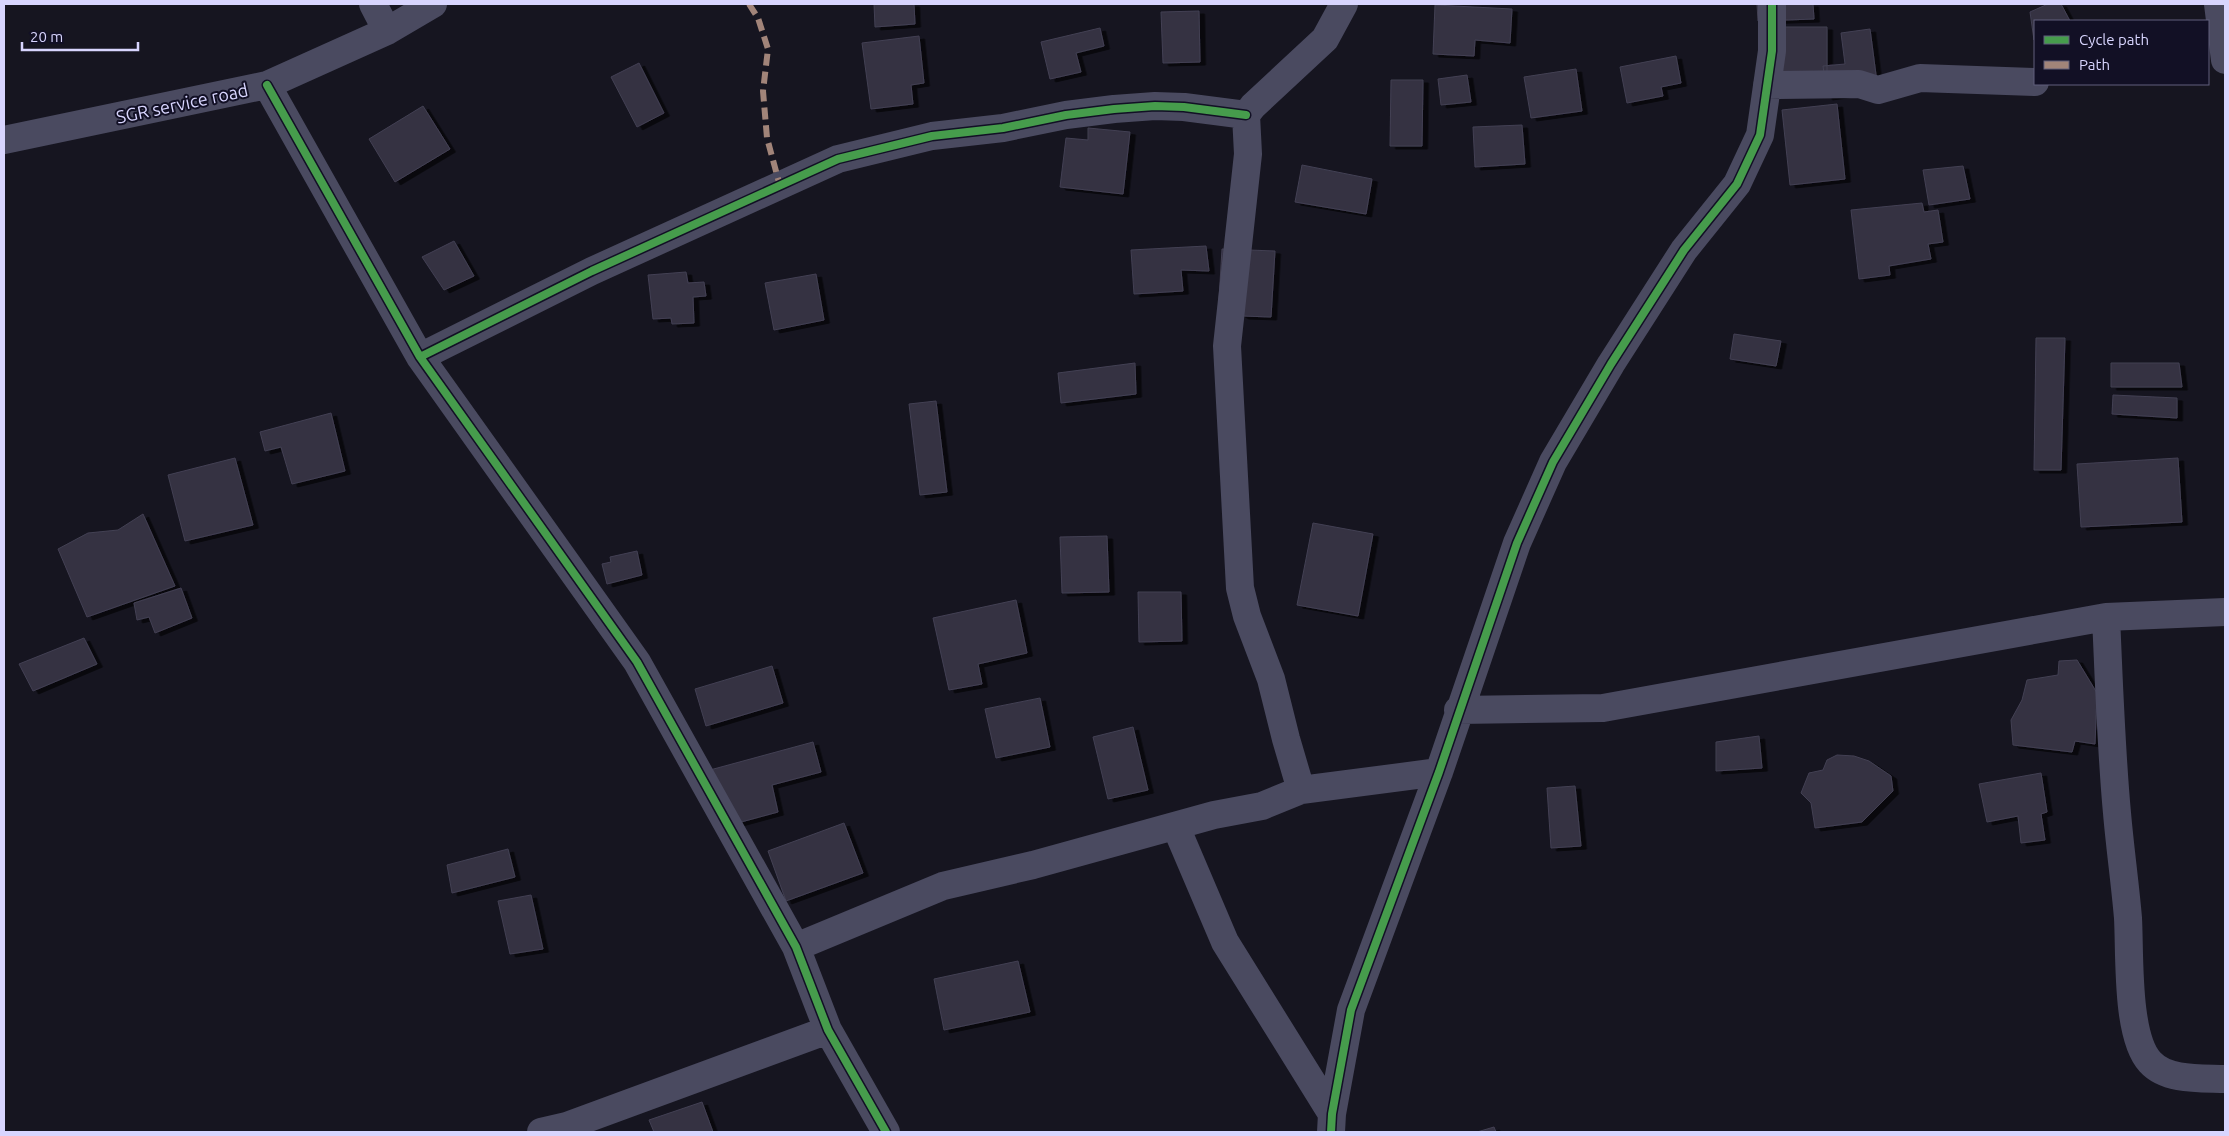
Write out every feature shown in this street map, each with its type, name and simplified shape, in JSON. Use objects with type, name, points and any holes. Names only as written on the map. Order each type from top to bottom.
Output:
[{"type":"street","points":[[373,4],[387,31]]},
{"type":"street","name":"SGR service road","points":[[4,140],[267,85],[387,31],[433,4]]},
{"type":"street","points":[[1302,790],[1286,739],[1271,678],[1247,616],[1240,588],[1227,346],[1248,154],[1246,115],[1253,106],[1325,39],[1344,4]]},
{"type":"street","points":[[1332,1123],[1351,1010],[1438,772],[1517,543],[1553,462],[1684,250],[1736,184],[1760,135],[1772,51],[1772,4]]},
{"type":"street","points":[[2218,4],[2219,51]]},
{"type":"street","points":[[1767,85],[1858,84],[1878,90],[1920,78],[2034,82]]},
{"type":"street","points":[[267,85],[420,357],[637,662],[796,947],[828,1030],[886,1132]]},
{"type":"street","points":[[420,357],[592,271],[838,159],[932,136],[1003,128],[1066,115],[1114,109],[1155,106],[1184,107],[1246,115]]},
{"type":"street","points":[[1458,710],[1603,708],[2106,617],[2225,612]]},
{"type":"street","points":[[2106,617],[2117,812],[2128,918],[2132,1008],[2141,1050],[2151,1063],[2167,1072],[2188,1077],[2225,1079]]},
{"type":"street","points":[[796,947],[943,886],[1034,865],[1214,815],[1262,806],[1302,790],[1438,772]]},
{"type":"street","points":[[1176,827],[1225,942],[1332,1123]]},
{"type":"street","points":[[541,1132],[567,1126],[828,1030]]},
{"type":"building","points":[[874,4],[914,4],[915,24],[875,27]]},
{"type":"building","points":[[1757,4],[1813,4],[1814,19],[1758,21]]},
{"type":"building","points":[[2048,4],[2061,4],[2069,20],[2034,20],[2034,40],[2030,12]]},
{"type":"building","points":[[1435,5],[1512,9],[1510,43],[1475,40],[1474,56],[1433,54]]},
{"type":"building","points":[[1199,11],[1200,62],[1163,63],[1161,12]]},
{"type":"building","points":[[1762,27],[1827,27],[1827,77],[1763,77]]},
{"type":"building","points":[[1100,28],[1104,46],[1076,53],[1081,72],[1050,79],[1041,42]]},
{"type":"building","points":[[1870,29],[1878,90],[1827,97],[1823,66],[1845,64],[1841,33]]},
{"type":"building","points":[[919,36],[924,83],[911,85],[913,104],[871,109],[862,43]]},
{"type":"building","points":[[1676,56],[1681,83],[1661,87],[1663,96],[1627,103],[1620,67]]},
{"type":"building","points":[[639,63],[664,113],[637,127],[611,77]]},
{"type":"building","points":[[1576,69],[1582,111],[1531,118],[1524,77]]},
{"type":"building","points":[[1467,75],[1471,102],[1441,105],[1438,79]]},
{"type":"building","points":[[1391,80],[1423,80],[1422,146],[1390,146]]},
{"type":"building","points":[[1837,104],[1845,179],[1790,185],[1782,110]]},
{"type":"building","points":[[423,106],[450,149],[395,182],[369,139]]},
{"type":"building","points":[[1522,125],[1525,164],[1475,167],[1473,127]]},
{"type":"building","points":[[1088,128],[1130,132],[1123,194],[1060,187],[1066,138],[1088,140]]},
{"type":"building","points":[[1302,165],[1372,179],[1366,214],[1295,202]]},
{"type":"building","points":[[1963,166],[1970,199],[1929,205],[1923,170]]},
{"type":"building","points":[[1922,203],[1924,212],[1938,210],[1943,242],[1928,244],[1931,259],[1889,266],[1890,275],[1859,279],[1851,210]]},
{"type":"building","points":[[454,241],[474,276],[444,290],[422,257]]},
{"type":"building","points":[[1206,246],[1209,271],[1181,270],[1183,291],[1134,294],[1131,250]]},
{"type":"building","points":[[1222,249],[1275,251],[1271,317],[1243,316],[1219,300]]},
{"type":"building","points":[[686,272],[688,283],[704,282],[706,296],[693,297],[694,323],[672,324],[671,318],[653,319],[648,275]]},
{"type":"building","points":[[816,274],[824,320],[774,330],[765,283]]},
{"type":"building","points":[[1734,334],[1781,341],[1776,366],[1730,359]]},
{"type":"building","points":[[2036,338],[2065,338],[2061,470],[2034,470]]},
{"type":"building","points":[[1135,363],[1136,394],[1061,403],[1058,373]]},
{"type":"building","points":[[2111,363],[2179,363],[2182,387],[2111,387]]},
{"type":"building","points":[[2113,395],[2177,398],[2177,418],[2112,414]]},
{"type":"building","points":[[936,401],[947,492],[920,495],[909,404]]},
{"type":"building","points":[[331,413],[345,471],[292,484],[281,447],[265,451],[260,432]]},
{"type":"building","points":[[235,458],[253,525],[185,541],[168,475]]},
{"type":"building","points":[[2178,458],[2182,522],[2081,527],[2077,464]]},
{"type":"building","points":[[143,514],[175,586],[87,617],[58,549],[88,533],[118,530]]},
{"type":"building","points":[[1313,523],[1373,534],[1358,616],[1297,605]]},
{"type":"building","points":[[1107,536],[1109,592],[1062,593],[1060,537]]},
{"type":"building","points":[[637,551],[642,575],[607,584],[602,564],[611,562],[610,557]]},
{"type":"building","points":[[181,588],[192,618],[155,633],[149,617],[137,620],[134,603]]},
{"type":"building","points":[[1138,592],[1181,592],[1182,641],[1139,642]]},
{"type":"building","points":[[1016,600],[1027,653],[978,664],[982,684],[949,690],[933,618]]},
{"type":"building","points":[[84,638],[97,664],[33,691],[19,664]]},
{"type":"building","points":[[2077,660],[2097,693],[2095,744],[2075,741],[2072,752],[2013,745],[2011,720],[2022,700],[2027,680],[2058,675],[2059,661]]},
{"type":"building","points":[[772,666],[783,703],[706,726],[695,689]]},
{"type":"building","points":[[1040,698],[1050,747],[996,758],[985,709]]},
{"type":"building","points":[[1133,727],[1148,790],[1108,799],[1093,737]]},
{"type":"building","points":[[1759,736],[1762,768],[1716,771],[1716,742]]},
{"type":"building","points":[[813,742],[821,772],[772,785],[778,812],[719,828],[710,770]]},
{"type":"building","points":[[1837,755],[1854,756],[1869,761],[1891,776],[1893,791],[1862,822],[1815,828],[1811,803],[1801,793],[1809,773],[1823,770],[1827,760]]},
{"type":"building","points":[[2041,773],[2047,812],[2041,814],[2045,840],[2021,843],[2018,816],[1987,822],[1979,784]]},
{"type":"building","points":[[1575,786],[1581,846],[1551,848],[1547,788]]},
{"type":"building","points":[[844,823],[863,873],[786,901],[768,851]]},
{"type":"building","points":[[508,849],[515,877],[452,893],[447,865]]},
{"type":"building","points":[[531,895],[543,949],[510,954],[498,901]]},
{"type":"building","points":[[1018,961],[1030,1012],[944,1030],[934,979]]},
{"type":"building","points":[[702,1102],[713,1132],[654,1132],[649,1120]]},
{"type":"building","points":[[1494,1127],[1496,1132],[1477,1132]]},
{"type":"marked path","points":[[749,4],[758,18],[768,49],[763,91],[767,138],[780,186]]},
{"type":"cycle path","points":[[1331,1132],[1332,1114],[1351,1010],[1439,772],[1517,543],[1553,462],[1611,364],[1684,250],[1737,184],[1760,135],[1772,51],[1772,4]]},
{"type":"cycle path","points":[[267,85],[420,357],[637,662],[796,947],[828,1030],[886,1132]]},
{"type":"cycle path","points":[[420,357],[592,271],[838,159],[932,136],[1003,128],[1066,115],[1114,109],[1155,106],[1184,107],[1246,115]]}]
